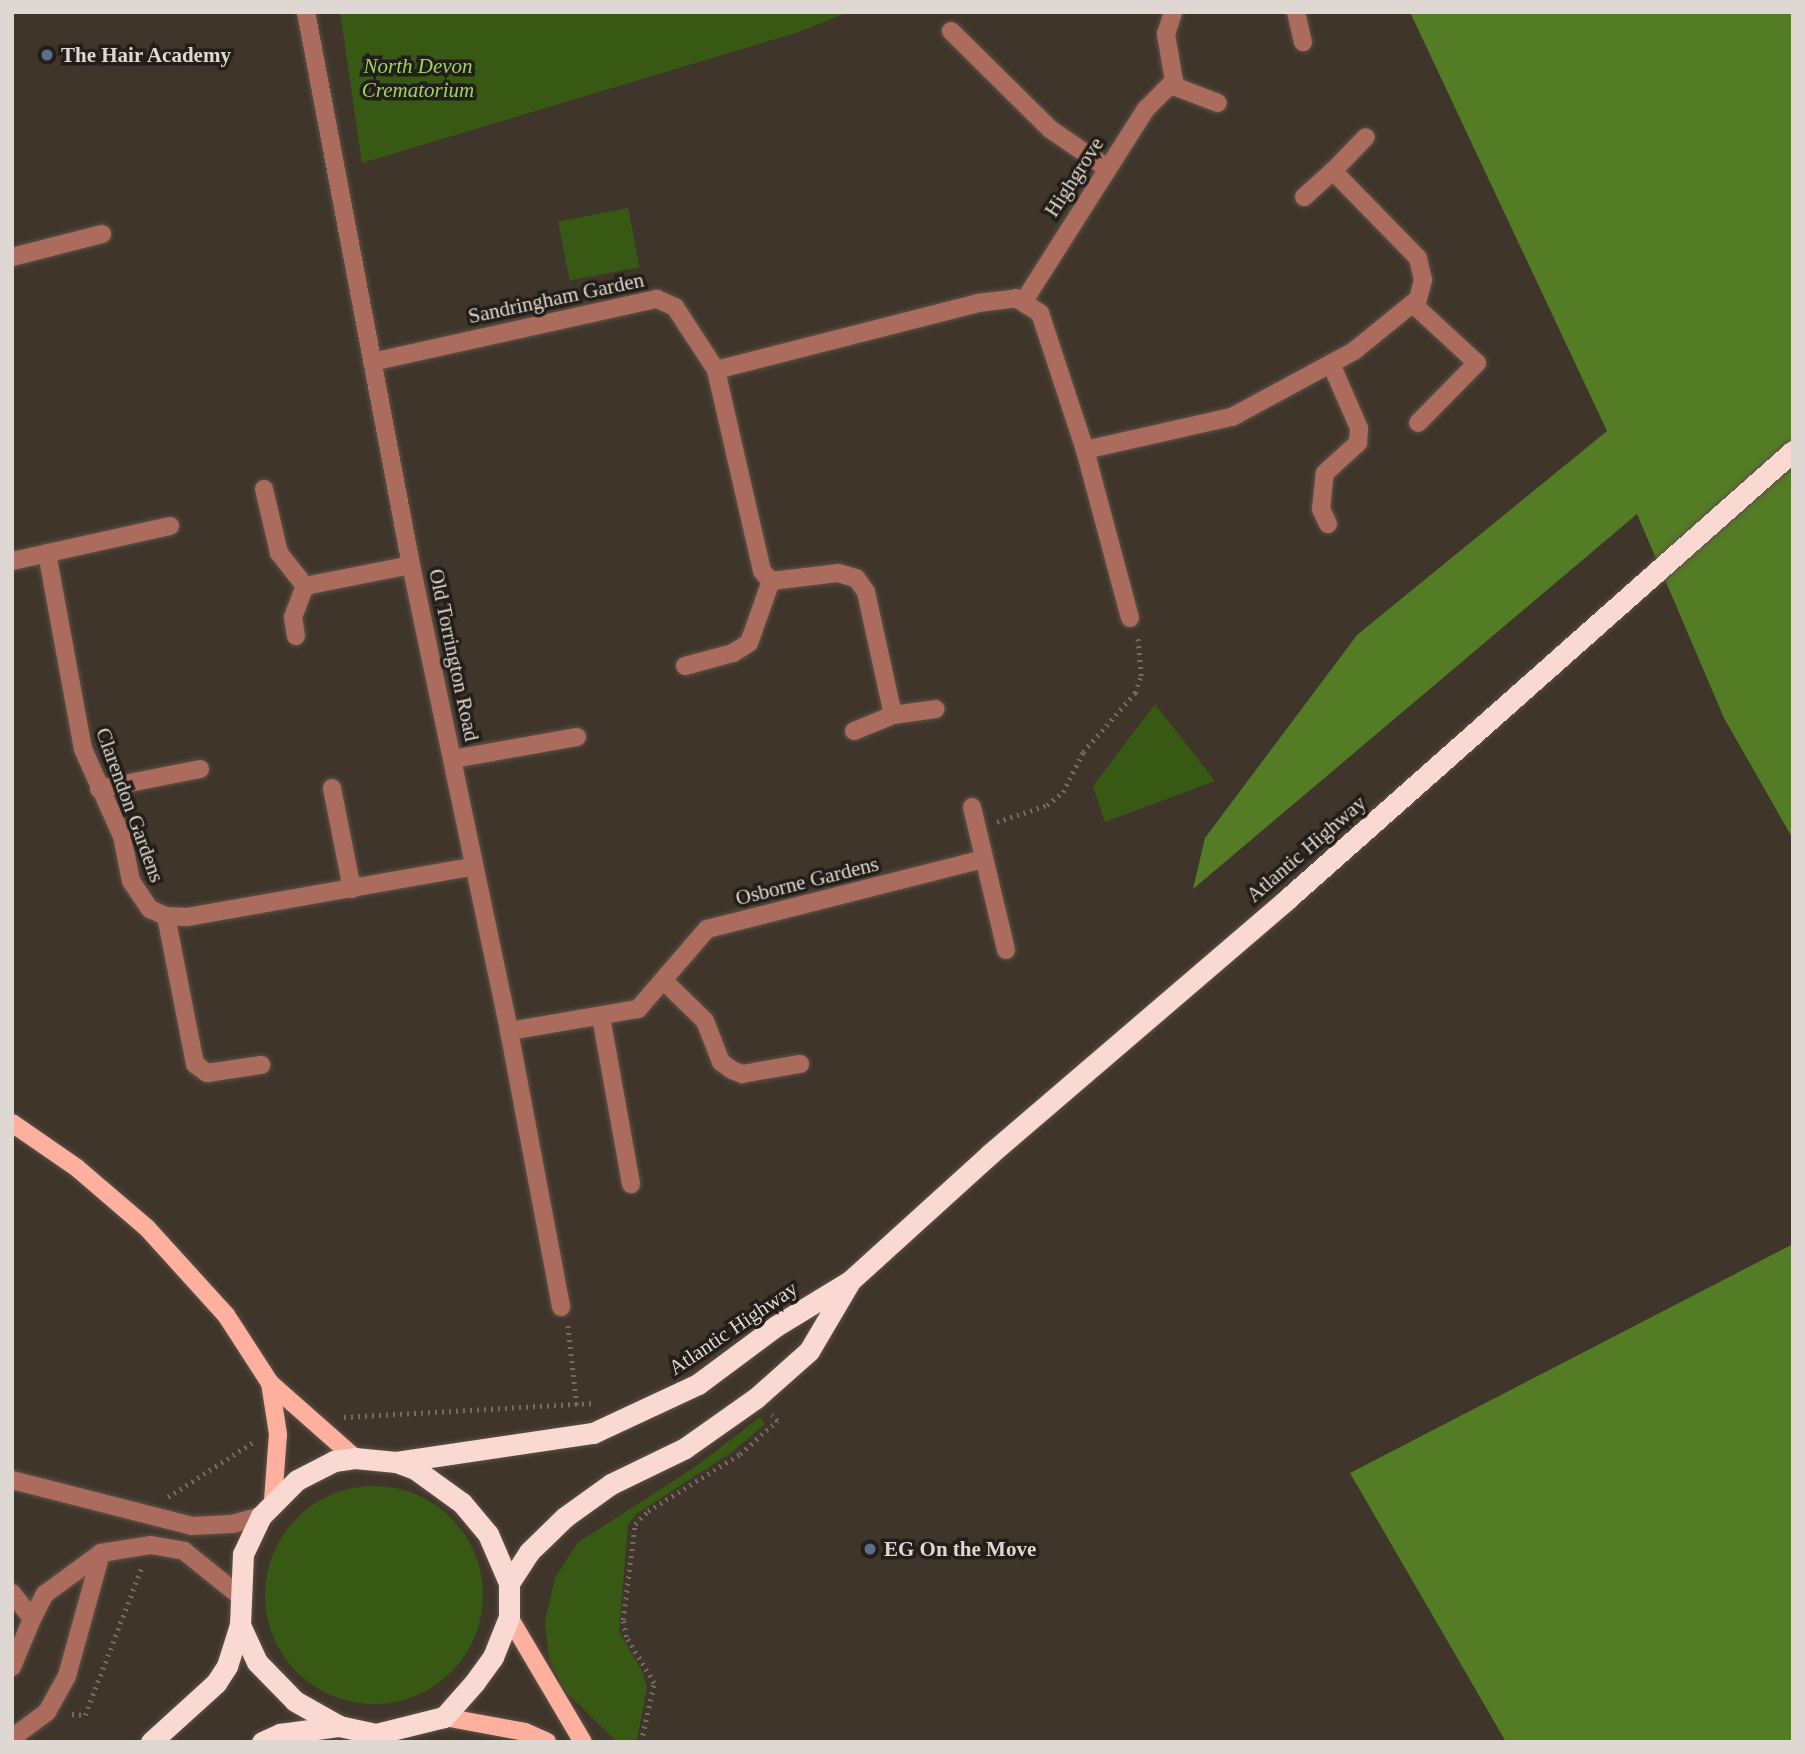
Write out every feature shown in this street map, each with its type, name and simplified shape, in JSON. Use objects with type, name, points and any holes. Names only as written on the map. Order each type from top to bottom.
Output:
[{"type":"highway","name":"Atlantic Highway","points":[[396,1462],[593,1433],[698,1384],[776,1325],[850,1281],[990,1154],[1285,901],[1793,451]]},
{"type":"highway","name":"Atlantic Highway","points":[[509,1583],[529,1552],[565,1517],[611,1484],[685,1448],[756,1398],[809,1351],[850,1281]]},
{"type":"highway","points":[[151,1742],[216,1683],[227,1666],[240,1625],[243,1554],[267,1508],[315,1469],[355,1458],[396,1462],[415,1469],[462,1503],[488,1534],[509,1583],[509,1617],[494,1657],[444,1717],[376,1734],[339,1726],[304,1707],[272,1680],[257,1662],[240,1625]]},
{"type":"highway","points":[[262,1742],[280,1734],[339,1726]]},
{"type":"main road","points":[[12,1123],[77,1168],[147,1228],[226,1315],[270,1383],[355,1458]]},
{"type":"main road","points":[[267,1508],[278,1434],[270,1383]]},
{"type":"main road","points":[[509,1617],[583,1742]]},
{"type":"main road","points":[[444,1717],[525,1732],[547,1742]]},
{"type":"street","name":"Old Torrington Road","points":[[306,12],[411,565],[453,759],[472,867],[509,1031],[561,1307]]},
{"type":"street","points":[[1173,12],[1166,34],[1171,85],[1218,103]]},
{"type":"street","points":[[1296,12],[1303,41]]},
{"type":"street","points":[[951,31],[1050,129],[1107,168]]},
{"type":"street","name":"Highgrove","points":[[1024,301],[1146,109],[1171,85]]},
{"type":"street","points":[[1304,197],[1366,137]]},
{"type":"street","points":[[1085,450],[1232,417],[1331,364],[1413,304],[1423,280],[1418,258],[1333,171]]},
{"type":"street","points":[[12,257],[102,234]]},
{"type":"street","points":[[716,370],[999,298],[1024,301],[1040,313],[1085,450],[1130,618]]},
{"type":"street","name":"Sandringham Garden","points":[[372,362],[657,299],[675,307],[716,370],[766,576]]},
{"type":"street","points":[[1413,304],[1477,363],[1418,423]]},
{"type":"street","points":[[1328,524],[1321,509],[1325,473],[1358,443],[1359,428],[1331,364]]},
{"type":"street","points":[[264,489],[279,553],[305,586]]},
{"type":"street","points":[[12,561],[170,526]]},
{"type":"street","name":"Clarendon Gardens","points":[[47,553],[76,725],[99,789],[122,836],[138,897],[166,916]]},
{"type":"street","points":[[305,586],[411,565]]},
{"type":"street","points":[[685,667],[749,643],[766,576],[838,573],[856,578],[866,592],[893,715]]},
{"type":"street","points":[[296,636],[293,617],[305,586]]},
{"type":"street","points":[[854,731],[893,715],[936,709]]},
{"type":"street","points":[[453,759],[577,737]]},
{"type":"street","points":[[99,789],[200,769]]},
{"type":"street","points":[[332,788],[352,889]]},
{"type":"street","points":[[972,807],[1006,950]]},
{"type":"street","name":"Osborne Gardens","points":[[509,1031],[638,1009],[708,929],[984,859]]},
{"type":"street","points":[[261,1065],[207,1073],[195,1064],[166,916],[187,917],[472,867]]},
{"type":"street","points":[[664,981],[705,1021],[721,1062],[732,1070],[742,1074],[800,1064]]},
{"type":"street","points":[[601,1017],[631,1184]]},
{"type":"street","points":[[12,1480],[192,1526],[232,1524],[267,1508]]},
{"type":"street","points":[[12,1667],[45,1594],[101,1553],[151,1545],[184,1551],[241,1597]]},
{"type":"street","points":[[12,1738],[47,1712],[67,1676],[101,1553]]},
{"type":"street","points":[[12,1593],[32,1619]]},
{"type":"path","points":[[976,828],[1029,813],[1055,798],[1099,730],[1124,708],[1141,676],[1140,645],[1130,618]]},
{"type":"path","points":[[360,1413],[577,1405],[573,1341],[561,1307]]},
{"type":"path","points":[[641,1742],[654,1682],[626,1637],[623,1620],[635,1524],[648,1511],[740,1454],[777,1421],[756,1398]]},
{"type":"green space","name":"North Devon Crematorium","points":[[340,12],[849,12],[799,32],[362,163]]},
{"type":"green space","points":[[1410,12],[1793,12],[1793,839],[1724,718],[1637,514],[1193,889],[1205,838],[1357,635],[1607,431]]},
{"type":"green space","points":[[628,208],[639,267],[570,280],[558,222]]},
{"type":"green space","points":[[1155,704],[1215,781],[1105,822],[1093,786]]},
{"type":"green space","points":[[1793,1244],[1793,1742],[1506,1742],[1350,1473]]},
{"type":"green space","points":[[760,1417],[765,1424],[732,1452],[636,1514],[628,1525],[619,1632],[642,1671],[647,1688],[637,1739],[617,1742],[566,1692],[549,1659],[545,1621],[555,1578],[577,1543],[695,1467]]},
{"type":"green space","points":[[374,1486],[416,1495],[451,1518],[474,1553],[483,1595],[474,1637],[451,1672],[416,1695],[374,1704],[332,1695],[297,1672],[274,1637],[265,1595],[274,1553],[297,1518],[332,1495]]},
{"type":"place","name":"The Hair Academy","points":[[47,55]]},
{"type":"place","name":"EG On the Move","points":[[870,1549]]}]
